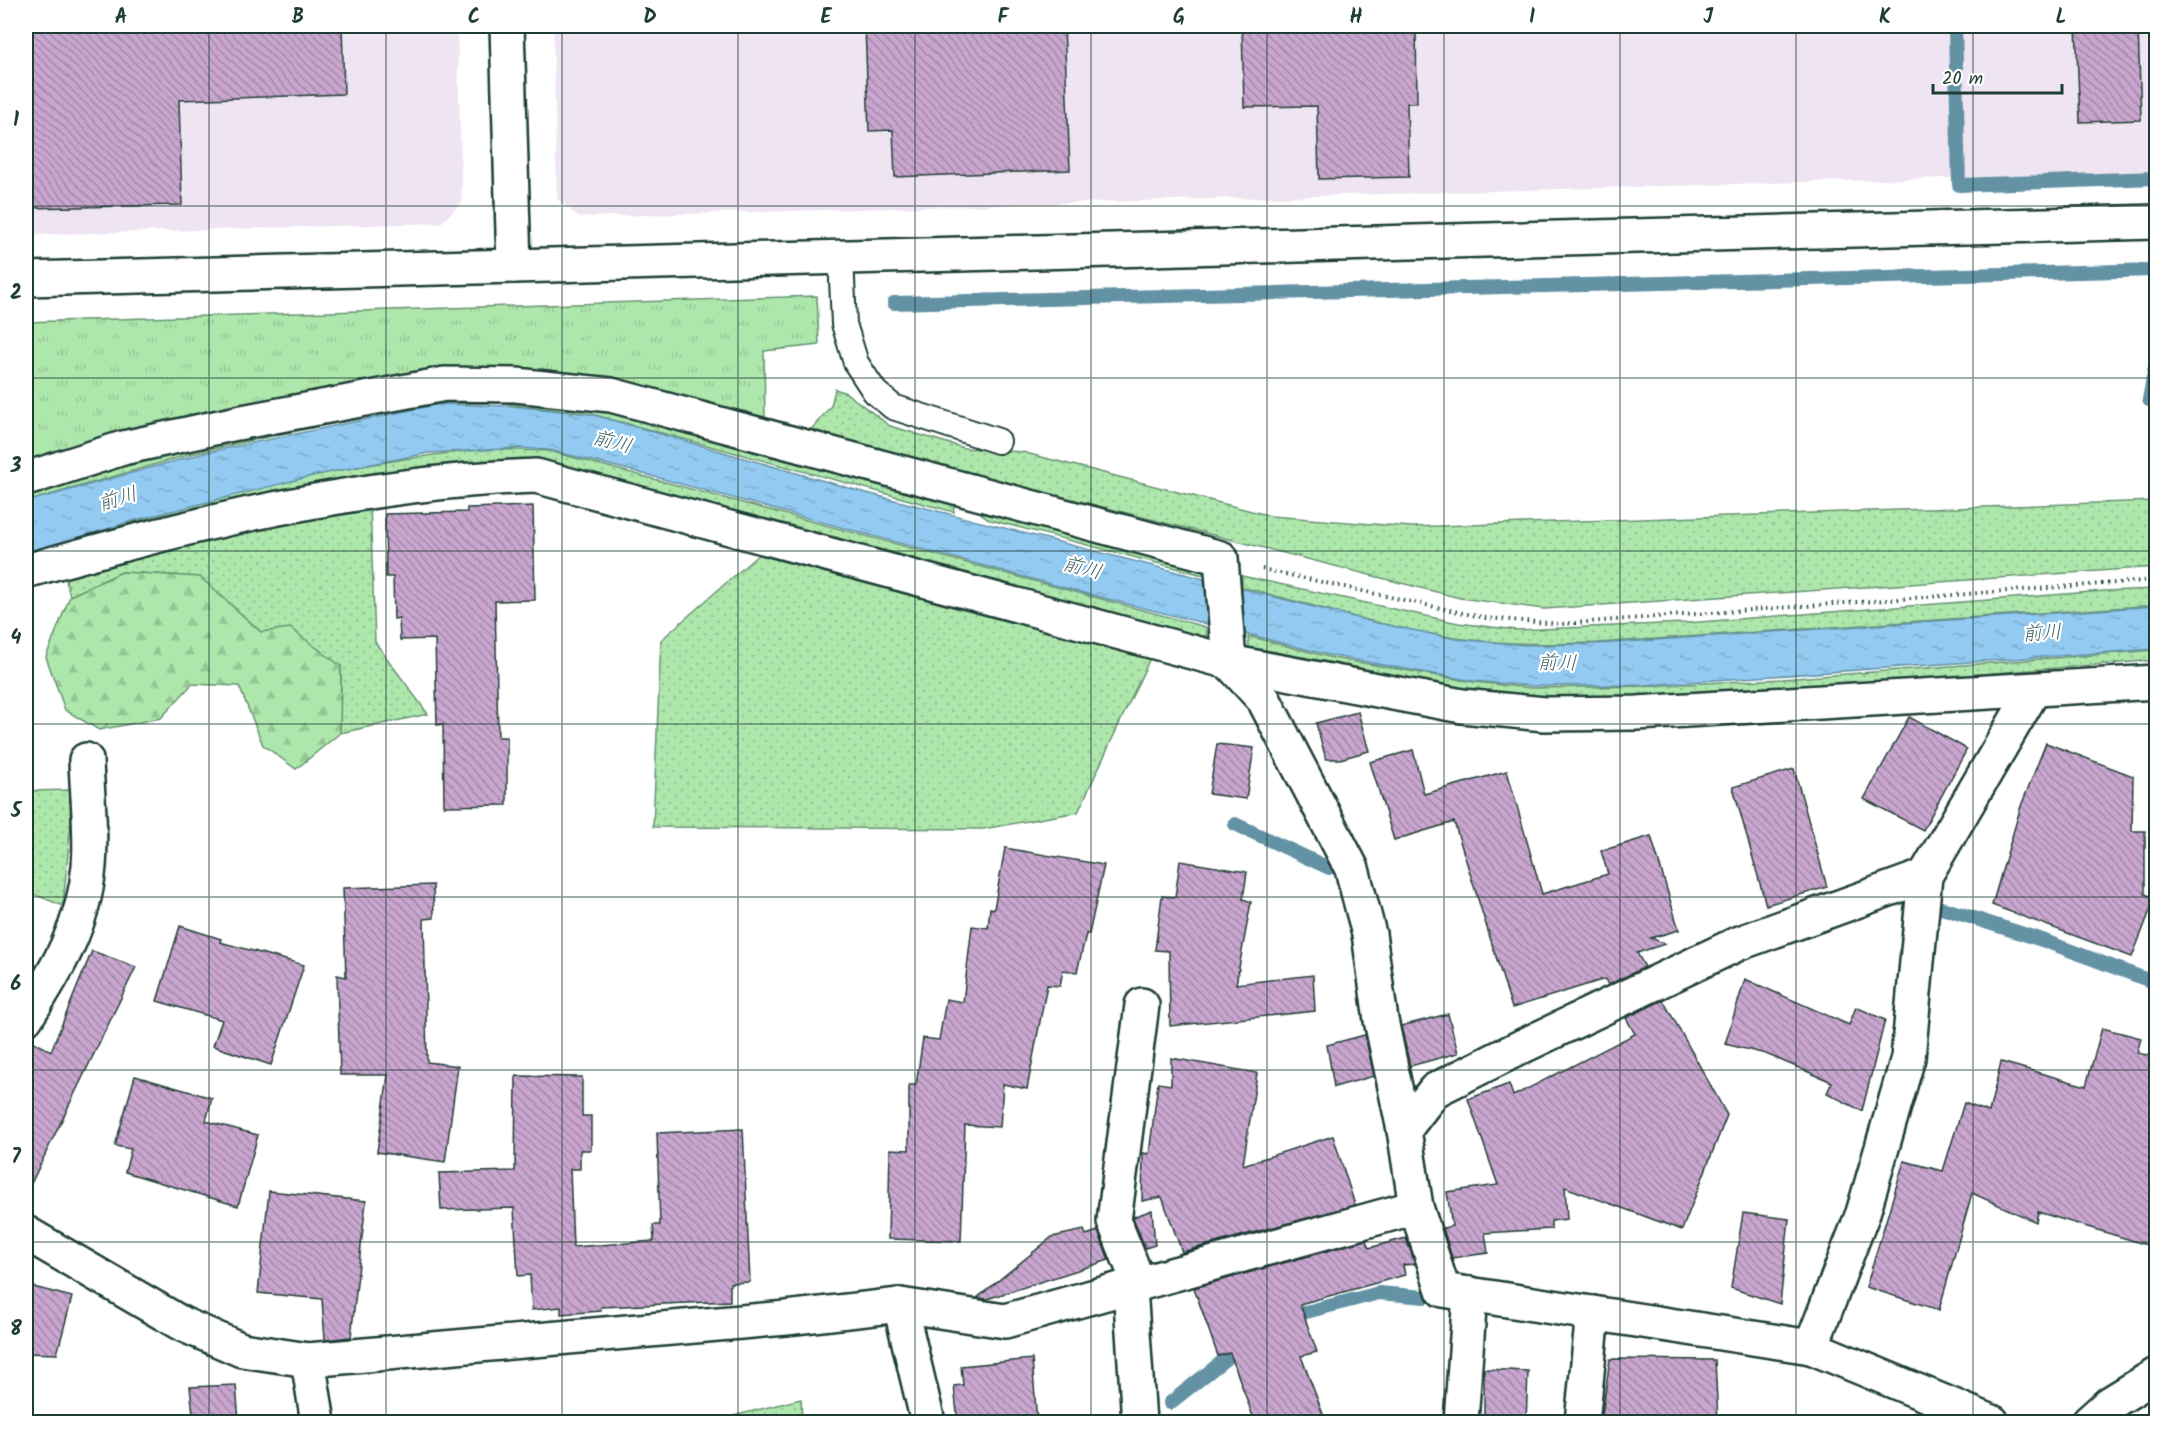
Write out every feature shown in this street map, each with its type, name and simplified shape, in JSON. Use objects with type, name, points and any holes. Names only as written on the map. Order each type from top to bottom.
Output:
[{"type":"street","points":[[507,26],[514,266]]},
{"type":"street","points":[[26,279],[2157,222]]},
{"type":"street","points":[[26,479],[123,448],[237,423],[445,384],[516,385],[611,395],[1222,569],[1228,646],[1264,700],[1352,869],[1369,934],[1381,1020],[1404,1130],[1416,1207],[1443,1290],[1811,1347],[1992,1422]]},
{"type":"street","points":[[26,571],[163,532],[363,494],[476,478],[536,476],[1228,646],[1462,706],[1545,714],[1637,713],[2157,682]]},
{"type":"street","points":[[1811,1347],[1863,1213],[1908,1058],[1925,876],[2033,690]]},
{"type":"street","points":[[26,1018],[60,966],[82,908],[89,865],[86,760]]},
{"type":"street","points":[[1404,1130],[1436,1090],[1534,1041],[1737,944],[1925,876]]},
{"type":"street","points":[[1139,1422],[1135,1286],[1114,1221],[1142,1005]]},
{"type":"street","points":[[26,1233],[182,1324],[242,1350],[308,1359],[786,1318],[900,1305],[1005,1321],[1416,1207]]},
{"type":"street","points":[[1461,1422],[1470,1294]]},
{"type":"street","points":[[900,1305],[928,1422]]},
{"type":"street","points":[[1582,1422],[1593,1313]]},
{"type":"street","points":[[308,1359],[318,1422]]},
{"type":"street","points":[[2089,1422],[2109,1404],[2157,1375]]},
{"type":"lane","points":[[841,257],[844,324],[856,363],[875,392],[893,407],[998,441]]},
{"type":"path","points":[[1222,569],[1284,574],[1486,618],[1561,624],[2157,580]]},
{"type":"shaded area","points":[[26,26],[457,26],[462,202],[441,223],[26,235]]},
{"type":"shaded area","points":[[553,26],[2156,26],[2156,172],[579,217],[557,199]]},
{"type":"green space","points":[[817,296],[819,345],[764,351],[765,421],[616,382],[549,371],[480,368],[26,464],[26,322]]},
{"type":"green space","points":[[835,389],[846,393],[890,426],[964,448],[1022,452],[1271,516],[1411,527],[2156,501],[2156,567],[1544,609],[1460,598],[809,432],[831,406]]},
{"type":"green space","points":[[485,397],[604,407],[953,501],[954,512],[591,414],[500,403],[435,403],[287,433],[191,454],[26,502],[26,495],[101,469],[411,402]]},
{"type":"green space","points":[[487,449],[549,451],[1206,627],[1207,635],[1201,637],[546,461],[484,464],[26,555],[139,520],[254,489],[370,465]]},
{"type":"green space","points":[[370,503],[375,642],[428,714],[340,733],[341,666],[261,632],[200,577],[122,572],[70,596],[63,569]]},
{"type":"green space","points":[[970,504],[1202,567],[1203,575],[987,519],[979,511],[969,508]]},
{"type":"green space","points":[[759,554],[1150,658],[1078,812],[983,829],[653,827],[661,640]]},
{"type":"green space","points":[[122,572],[200,577],[261,632],[290,628],[341,666],[340,733],[296,769],[263,745],[239,686],[192,684],[161,718],[99,730],[65,710],[46,657],[70,596]]},
{"type":"green space","points":[[1242,576],[1458,623],[1517,630],[1686,623],[2156,589],[2156,605],[1597,643],[1526,644],[1456,638],[1375,622],[1242,587]]},
{"type":"green space","points":[[1248,636],[1333,658],[1474,682],[1531,688],[1647,686],[1782,679],[2156,650],[2156,660],[1821,687],[1630,699],[1513,699],[1252,650],[1249,648]]},
{"type":"green space","points":[[74,790],[63,906],[26,891],[26,791]]},
{"type":"green space","points":[[801,1399],[802,1422],[709,1422]]},
{"type":"water","name":"前川","points":[[440,404],[512,406],[591,414],[859,491],[1373,622],[1456,639],[1526,645],[1597,644],[2156,606],[2156,649],[1645,685],[1531,686],[1473,681],[1333,656],[1084,593],[633,471],[549,450],[521,448],[428,453],[316,475],[132,521],[26,555],[26,502],[204,453]]},
{"type":"building","points":[[26,26],[342,26],[344,94],[179,100],[182,205],[26,208]]},
{"type":"building","points":[[865,26],[1064,26],[1070,170],[895,177],[893,130],[869,131]]},
{"type":"building","points":[[1242,26],[1416,26],[1417,103],[1407,103],[1409,177],[1319,179],[1317,106],[1244,107]]},
{"type":"building","points":[[2076,26],[2138,26],[2141,120],[2080,122]]},
{"type":"building","points":[[533,506],[535,600],[495,601],[498,737],[507,737],[507,805],[444,806],[443,724],[437,725],[435,639],[400,640],[399,618],[394,619],[393,577],[386,577],[385,514],[467,512],[467,508]]},
{"type":"building","points":[[1358,712],[1369,751],[1340,759],[1326,759],[1316,723]]},
{"type":"building","points":[[1909,717],[1967,749],[1923,830],[1864,799]]},
{"type":"building","points":[[2046,743],[2133,776],[2132,831],[2145,831],[2145,894],[2155,898],[2132,957],[1992,905],[2021,806]]},
{"type":"building","points":[[1217,744],[1254,748],[1246,799],[1209,794]]},
{"type":"building","points":[[1413,750],[1424,794],[1507,771],[1542,894],[1608,874],[1601,851],[1651,836],[1679,930],[1651,938],[1665,944],[1637,953],[1645,967],[1608,985],[1605,979],[1512,1008],[1454,822],[1394,840],[1370,762]]},
{"type":"building","points":[[1794,769],[1827,887],[1766,905],[1733,787]]},
{"type":"building","points":[[1005,848],[1104,865],[1089,934],[1086,934],[1077,972],[1063,970],[1060,986],[1047,985],[1027,1089],[1003,1084],[1000,1127],[965,1125],[961,1241],[888,1239],[890,1149],[909,1150],[909,1085],[916,1085],[923,1038],[939,1040],[946,999],[963,1002],[972,926],[988,928],[990,908],[994,909]]},
{"type":"building","points":[[1180,861],[1247,872],[1243,899],[1251,902],[1236,984],[1313,975],[1315,1011],[1170,1026],[1169,951],[1155,950],[1162,896],[1175,897]]},
{"type":"building","points":[[433,885],[434,918],[424,919],[427,1062],[458,1066],[445,1162],[377,1152],[388,1075],[340,1075],[337,975],[346,977],[343,888]]},
{"type":"building","points":[[180,926],[221,939],[220,942],[304,965],[271,1065],[213,1046],[222,1020],[157,1001]]},
{"type":"building","points":[[92,951],[136,967],[26,1194],[26,1038],[51,1051]]},
{"type":"building","points":[[1745,979],[1849,1025],[1856,1007],[1885,1020],[1862,1111],[1827,1093],[1832,1082],[1766,1054],[1725,1044]]},
{"type":"building","points":[[1663,1000],[1727,1115],[1682,1230],[1565,1187],[1567,1219],[1551,1221],[1551,1229],[1485,1233],[1488,1253],[1452,1258],[1443,1228],[1452,1226],[1447,1192],[1498,1185],[1468,1099],[1509,1084],[1513,1096],[1635,1034],[1626,1018]]},
{"type":"building","points":[[1448,1014],[1458,1053],[1410,1066],[1401,1026]]},
{"type":"building","points":[[2102,1028],[2141,1038],[2137,1053],[2157,1057],[2157,1248],[2038,1212],[2036,1222],[1972,1193],[1939,1310],[1866,1287],[1904,1161],[1943,1171],[1964,1103],[1989,1112],[2001,1062],[2086,1086]]},
{"type":"building","points":[[1365,1035],[1374,1076],[1334,1087],[1327,1045]]},
{"type":"building","points":[[1171,1058],[1257,1073],[1243,1165],[1333,1136],[1355,1205],[1182,1252],[1162,1197],[1142,1201],[1143,1153],[1149,1154],[1158,1083],[1171,1085]]},
{"type":"building","points":[[135,1076],[212,1098],[206,1121],[258,1135],[238,1206],[125,1172],[131,1149],[115,1146]]},
{"type":"building","points":[[516,1076],[582,1077],[582,1116],[591,1116],[591,1150],[580,1150],[580,1169],[570,1169],[573,1247],[654,1241],[653,1225],[660,1225],[657,1133],[743,1129],[750,1282],[730,1283],[730,1301],[601,1307],[601,1311],[561,1314],[561,1307],[532,1310],[530,1275],[518,1276],[514,1208],[441,1210],[439,1173],[515,1171]]},
{"type":"building","points":[[269,1191],[366,1201],[351,1337],[325,1340],[322,1299],[258,1293]]},
{"type":"building","points":[[1152,1210],[1155,1245],[1145,1248],[1133,1217]]},
{"type":"building","points":[[1743,1213],[1789,1219],[1780,1304],[1731,1288]]},
{"type":"building","points":[[1084,1230],[1086,1235],[1098,1231],[1109,1260],[987,1299],[977,1298],[1052,1237]]},
{"type":"building","points":[[1406,1238],[1415,1264],[1403,1265],[1405,1275],[1300,1304],[1317,1352],[1301,1356],[1326,1422],[1255,1422],[1230,1353],[1218,1356],[1194,1288],[1366,1240],[1369,1248]]},
{"type":"building","points":[[26,1285],[72,1297],[57,1354],[26,1353]]},
{"type":"building","points":[[1032,1359],[1037,1422],[958,1422],[954,1386],[963,1385],[961,1366]]},
{"type":"building","points":[[1610,1359],[1715,1360],[1718,1422],[1601,1422]]},
{"type":"building","points":[[1484,1369],[1528,1371],[1526,1422],[1484,1422]]},
{"type":"building","points":[[236,1385],[239,1422],[194,1422],[190,1387]]},
{"type":"waterway","points":[[1955,26],[1959,185],[2156,178]]},
{"type":"waterway","points":[[894,303],[2156,270]]},
{"type":"waterway","points":[[2149,400],[2156,362]]},
{"type":"waterway","points":[[1235,824],[1329,868]]},
{"type":"waterway","points":[[1942,908],[2045,941],[2156,983]]},
{"type":"waterway","points":[[1287,1317],[1379,1293],[1425,1297]]},
{"type":"waterway","points":[[1170,1403],[1243,1345]]}]
